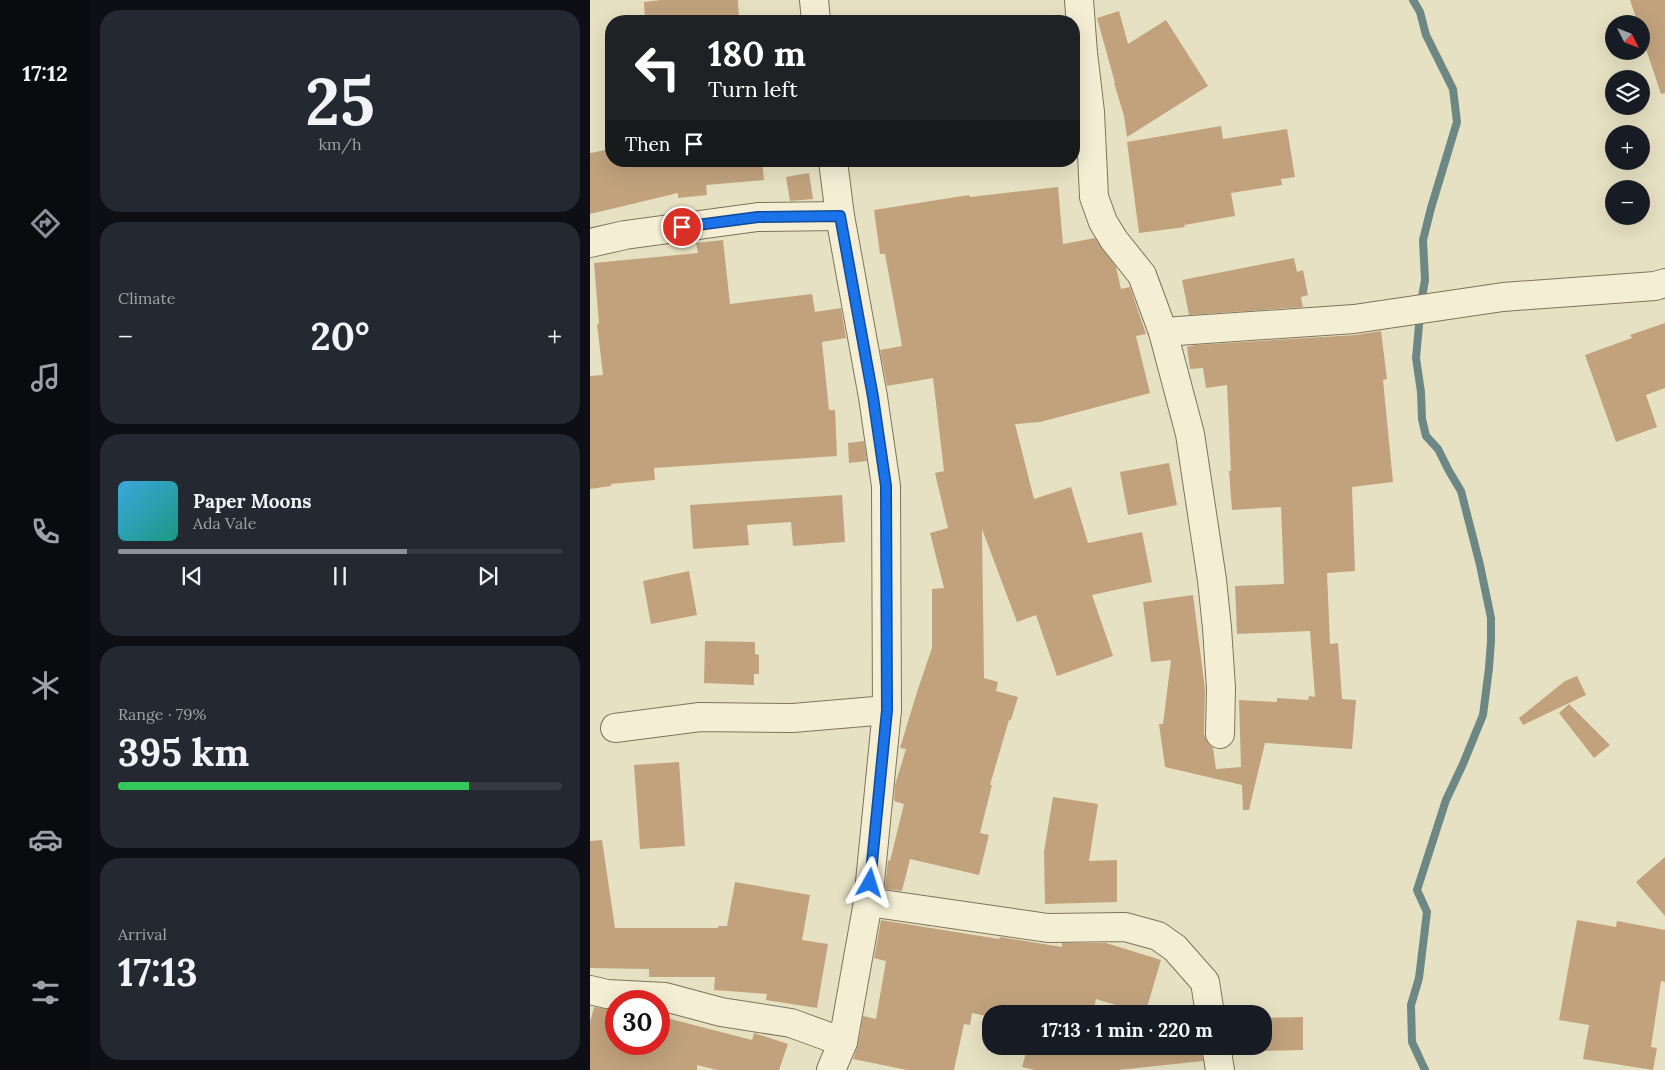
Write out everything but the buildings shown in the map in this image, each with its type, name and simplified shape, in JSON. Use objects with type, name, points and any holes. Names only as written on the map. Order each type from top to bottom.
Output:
[{"type":"street","points":[[814,0],[815,15]]},
{"type":"street","points":[[1079,0],[1090,112],[1094,197],[1103,222],[1114,240],[1142,276],[1163,332],[1190,434],[1212,580],[1222,688],[1220,734]]},
{"type":"street","points":[[831,1070],[843,1042],[868,902],[887,710],[886,486],[873,397],[840,216],[834,167]]},
{"type":"street","points":[[590,243],[625,235],[758,217],[840,216]]},
{"type":"street","points":[[1163,332],[1354,319],[1503,297],[1655,286],[1665,283]]},
{"type":"street","points":[[615,728],[700,718],[794,718],[887,710]]},
{"type":"street","points":[[868,902],[1048,928],[1124,927],[1158,936],[1175,948],[1205,982],[1209,1005]]},
{"type":"street","points":[[590,990],[607,994],[665,997],[721,1012],[791,1023],[843,1042]]},
{"type":"street","points":[[1218,1055],[1220,1070]]},
{"type":"waterway","points":[[1413,0],[1420,12],[1426,35],[1453,89],[1457,122],[1423,240],[1425,280],[1421,303]]},
{"type":"waterway","points":[[1420,314],[1416,358],[1421,392],[1422,419],[1426,436],[1438,449],[1461,491],[1491,618],[1489,668],[1483,715],[1446,800],[1417,890],[1427,912],[1419,978],[1411,1005],[1412,1042],[1425,1070]]},
{"type":"route","points":[[682,227],[758,217],[840,216],[873,397],[886,486],[887,710],[870,883]]}]
